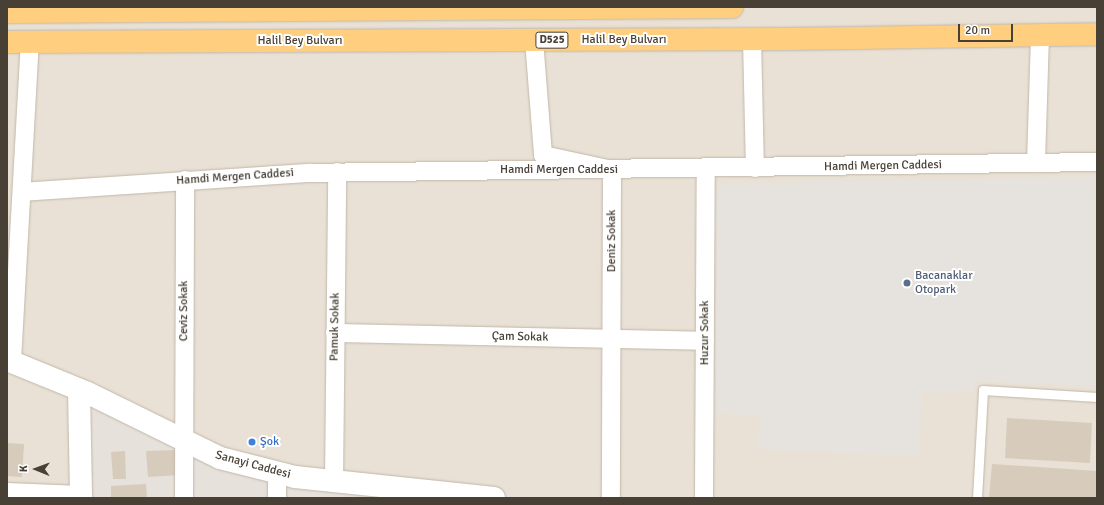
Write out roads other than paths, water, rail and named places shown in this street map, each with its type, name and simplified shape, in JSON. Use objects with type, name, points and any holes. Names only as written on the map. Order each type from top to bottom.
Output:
[{"type":"highway","points":[[12,11],[732,7]]},
{"type":"highway","name":"Halil Bey Bulvarı","points":[[7,42],[752,39],[1097,34]]},
{"type":"street","points":[[1036,163],[1040,35]]},
{"type":"street","points":[[752,39],[755,168]]},
{"type":"street","points":[[534,40],[543,155],[612,170]]},
{"type":"street","points":[[9,361],[22,192],[15,161],[30,41]]},
{"type":"street","name":"Hamdi Mergen Caddesi","points":[[22,192],[185,180],[337,172],[706,169],[1097,162]]},
{"type":"street","name":"Huzur Sokak","points":[[704,498],[706,169]]},
{"type":"street","name":"Deniz Sokak","points":[[611,498],[612,170]]},
{"type":"street","name":"Pamuk Sokak","points":[[334,482],[337,172]]},
{"type":"street","name":"Ceviz Sokak","points":[[184,498],[185,180]]},
{"type":"street","name":"Çam Sokak","points":[[335,333],[705,341]]},
{"type":"street","name":"Sanayi Caddesi","points":[[9,361],[80,390],[184,442],[220,458],[277,472],[334,482],[378,493],[494,498]]},
{"type":"street","points":[[7,492],[81,497],[80,390]]},
{"type":"street","points":[[277,472],[277,498]]},
{"type":"lane","points":[[977,498],[983,390],[1097,397]]},
{"type":"place","name":"Bacanaklar Otopark","points":[[907,283]]},
{"type":"place","name":"Şok","points":[[252,442]]}]
